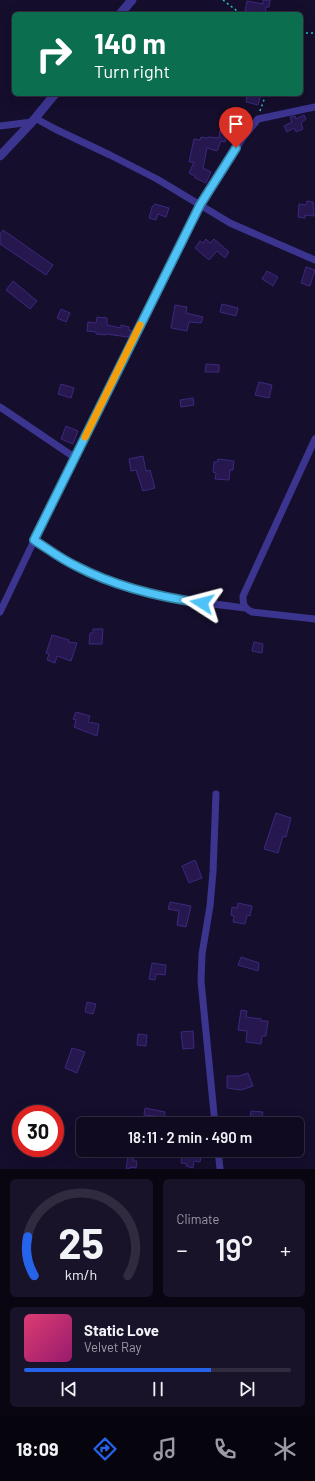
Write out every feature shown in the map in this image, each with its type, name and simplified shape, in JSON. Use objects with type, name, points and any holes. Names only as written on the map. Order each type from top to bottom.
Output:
[{"type":"street","points":[[122,12],[132,0]]},
{"type":"street","points":[[0,156],[34,120],[53,96]]},
{"type":"street","points":[[0,612],[74,457],[200,205],[242,139],[258,119],[315,107]]},
{"type":"street","points":[[0,126],[34,120],[110,155],[157,179],[230,223],[315,260]]},
{"type":"street","points":[[0,407],[74,457]]},
{"type":"street","points":[[245,608],[243,596],[315,439]]},
{"type":"street","points":[[34,540],[75,566],[99,577],[139,590],[187,601],[245,608],[252,612],[315,619]]},
{"type":"street","points":[[214,1117],[201,981],[202,954],[210,906],[213,872],[216,794]]},
{"type":"street","points":[[219,1157],[220,1169]]},
{"type":"path","points":[[223,0],[238,12]]},
{"type":"path","points":[[303,33],[315,33]]},
{"type":"path","points":[[258,119],[265,96]]},
{"type":"building","points":[[263,0],[270,0],[269,7],[266,7],[265,12],[245,11],[247,1],[263,4]]},
{"type":"building","points":[[247,96],[260,96],[258,105],[246,102]]},
{"type":"building","points":[[304,115],[306,119],[301,123],[303,129],[296,132],[294,128],[287,132],[284,126],[292,122],[290,117],[295,116],[296,119]]},
{"type":"building","points":[[220,130],[228,132],[225,142],[221,141],[217,151],[207,148],[203,168],[211,172],[206,183],[195,178],[195,176],[189,173],[194,162],[189,162],[194,139],[200,140],[201,137],[219,138]]},
{"type":"building","points":[[307,201],[313,202],[314,216],[305,215],[305,218],[298,217],[299,204],[306,205]]},
{"type":"building","points":[[155,204],[169,208],[166,217],[158,214],[156,220],[149,218],[152,207]]},
{"type":"building","points":[[3,230],[53,265],[46,275],[0,244],[0,234]]},
{"type":"building","points":[[206,239],[210,243],[214,239],[229,252],[225,258],[217,251],[209,260],[195,248],[200,241],[203,243]]},
{"type":"building","points":[[306,267],[315,270],[310,286],[301,283]]},
{"type":"building","points":[[267,271],[278,277],[273,286],[262,279]]},
{"type":"building","points":[[13,281],[37,301],[30,309],[6,290]]},
{"type":"building","points":[[222,304],[238,308],[236,316],[220,312]]},
{"type":"building","points":[[175,305],[187,307],[186,313],[203,317],[201,323],[189,322],[187,331],[171,328]]},
{"type":"building","points":[[61,309],[70,313],[66,322],[57,318]]},
{"type":"building","points":[[97,317],[107,318],[107,325],[121,328],[121,325],[129,327],[129,330],[132,331],[128,337],[96,334],[96,332],[87,331],[88,322],[96,323]]},
{"type":"building","points":[[206,364],[219,365],[219,372],[205,372]]},
{"type":"building","points":[[259,382],[272,385],[269,398],[255,395]]},
{"type":"building","points":[[61,384],[74,388],[71,398],[58,394]]},
{"type":"building","points":[[193,398],[194,405],[181,407],[180,400]]},
{"type":"building","points":[[66,426],[78,431],[73,444],[61,439]]},
{"type":"building","points":[[143,456],[146,471],[150,470],[155,488],[143,491],[136,470],[131,471],[129,459]]},
{"type":"building","points":[[218,459],[234,461],[233,470],[230,470],[229,480],[215,479],[216,473],[213,472],[214,462],[217,462]]},
{"type":"building","points":[[93,629],[103,629],[102,644],[89,644],[90,633],[93,633]]},
{"type":"building","points":[[52,635],[69,640],[68,642],[77,643],[71,661],[57,656],[55,663],[47,660],[49,654],[46,653]]},
{"type":"building","points":[[254,642],[263,644],[262,653],[252,651]]},
{"type":"building","points":[[76,712],[90,716],[88,722],[99,724],[97,736],[74,727],[76,720],[73,719]]},
{"type":"building","points":[[276,813],[291,818],[286,837],[283,836],[278,853],[264,849]]},
{"type":"building","points":[[195,860],[202,878],[189,883],[182,866]]},
{"type":"building","points":[[170,902],[191,906],[186,927],[177,925],[179,911],[168,909]]},
{"type":"building","points":[[238,903],[252,906],[250,916],[247,915],[245,924],[233,922],[234,916],[231,915],[232,907],[237,908]]},
{"type":"building","points":[[241,957],[259,963],[258,971],[238,965]]},
{"type":"building","points":[[152,963],[166,965],[165,975],[156,974],[155,980],[149,979]]},
{"type":"building","points":[[87,1002],[96,1004],[93,1014],[85,1012]]},
{"type":"building","points":[[241,1010],[247,1011],[246,1017],[261,1019],[261,1021],[268,1021],[266,1036],[262,1036],[261,1044],[246,1042],[247,1031],[238,1030]]},
{"type":"building","points":[[193,1031],[194,1048],[183,1049],[181,1032]]},
{"type":"building","points":[[138,1034],[147,1035],[146,1046],[137,1045]]},
{"type":"building","points":[[72,1048],[85,1052],[77,1073],[65,1068]]},
{"type":"building","points":[[248,1073],[253,1086],[241,1090],[227,1088],[227,1076],[239,1076]]},
{"type":"building","points":[[145,1108],[165,1112],[164,1117],[144,1115]]},
{"type":"building","points":[[251,1111],[263,1112],[262,1117],[250,1117]]},
{"type":"building","points":[[128,1157],[134,1157],[133,1161],[137,1161],[136,1168],[130,1167],[130,1169],[126,1169]]},
{"type":"building","points":[[182,1157],[201,1157],[200,1162],[194,1161],[193,1168],[186,1166],[187,1164],[181,1163]]},
{"type":"slow traffic","points":[[85,437],[140,325]]},
{"type":"route","points":[[202,603],[139,590],[99,577],[75,566],[34,540],[200,205],[236,148]]}]
